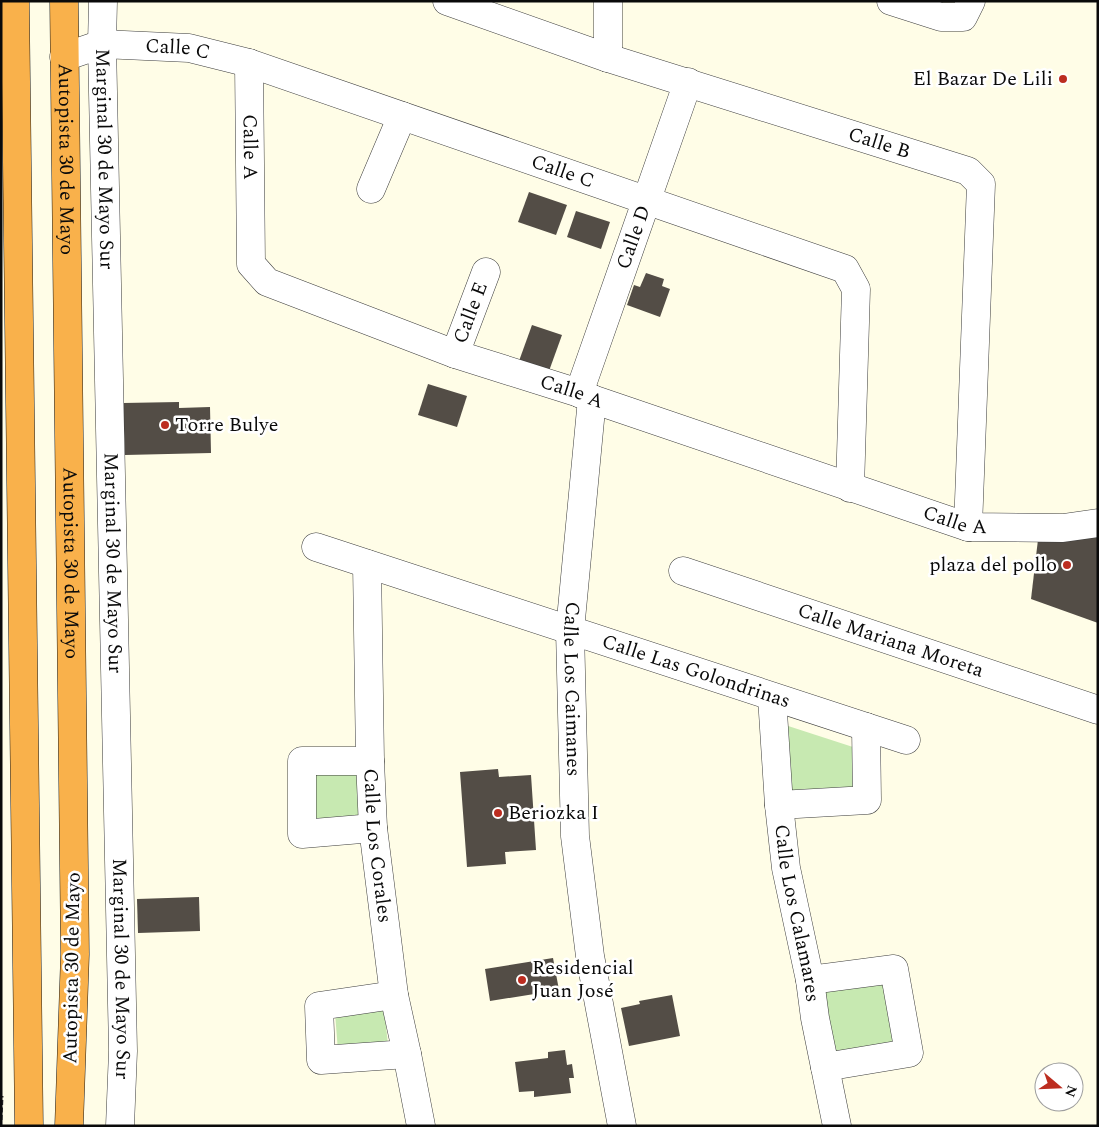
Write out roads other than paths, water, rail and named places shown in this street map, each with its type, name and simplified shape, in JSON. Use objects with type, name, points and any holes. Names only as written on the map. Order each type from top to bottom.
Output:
[{"type":"highway","name":"Autopista 30 de Mayo","points":[[15,1],[29,1126]]},
{"type":"highway","name":"Autopista 30 de Mayo","points":[[64,1],[75,954],[69,1126]]},
{"type":"street","name":"Marginal 30 de Mayo Sur","points":[[103,1],[102,44],[124,1051],[120,1126]]},
{"type":"street","name":"Calle B","points":[[447,1],[608,58],[968,171],[981,184],[968,527]]},
{"type":"street","points":[[608,1],[608,58]]},
{"type":"street","points":[[891,1],[941,17],[963,16],[971,1]]},
{"type":"street","name":"Calle C","points":[[64,57],[102,44],[189,48],[249,63],[845,269],[856,289],[850,488]]},
{"type":"street","name":"Calle A","points":[[249,63],[251,264],[267,282],[455,354],[586,396],[968,527],[1063,528],[1098,523]]},
{"type":"street","name":"Calle D","points":[[586,396],[647,200],[688,82]]},
{"type":"street","points":[[371,189],[402,116]]},
{"type":"street","name":"Calle E","points":[[455,354],[486,272]]},
{"type":"street","name":"Calle Los Caimanes","points":[[586,396],[570,630],[575,836],[590,956],[622,1126]]},
{"type":"street","name":"Calle Las Golondrinas","points":[[316,547],[906,740]]},
{"type":"street","name":"Calle Los Corales","points":[[367,564],[373,828],[394,995],[421,1126]]},
{"type":"street","name":"Calle Mariana Moreta","points":[[683,571],[1098,710]]},
{"type":"street","name":"Calle Los Calamares","points":[[772,697],[779,805],[786,868],[810,980],[815,1018],[837,1126]]},
{"type":"street","points":[[779,805],[867,800],[866,727]]},
{"type":"street","points":[[370,761],[302,761],[302,834],[373,828]]},
{"type":"street","points":[[810,980],[894,969],[908,1044],[909,1053],[825,1067]]},
{"type":"street","points":[[394,995],[319,1006],[322,1060],[407,1054]]},
{"type":"place","name":"El Bazar De Lili","points":[[1063,79]]},
{"type":"place","name":"Torre Bulye","points":[[165,425]]},
{"type":"place","name":"plaza del pollo","points":[[1067,565]]},
{"type":"place","name":"Beriozka I","points":[[498,813]]},
{"type":"place","name":"Residencial Juan José","points":[[522,980]]}]
